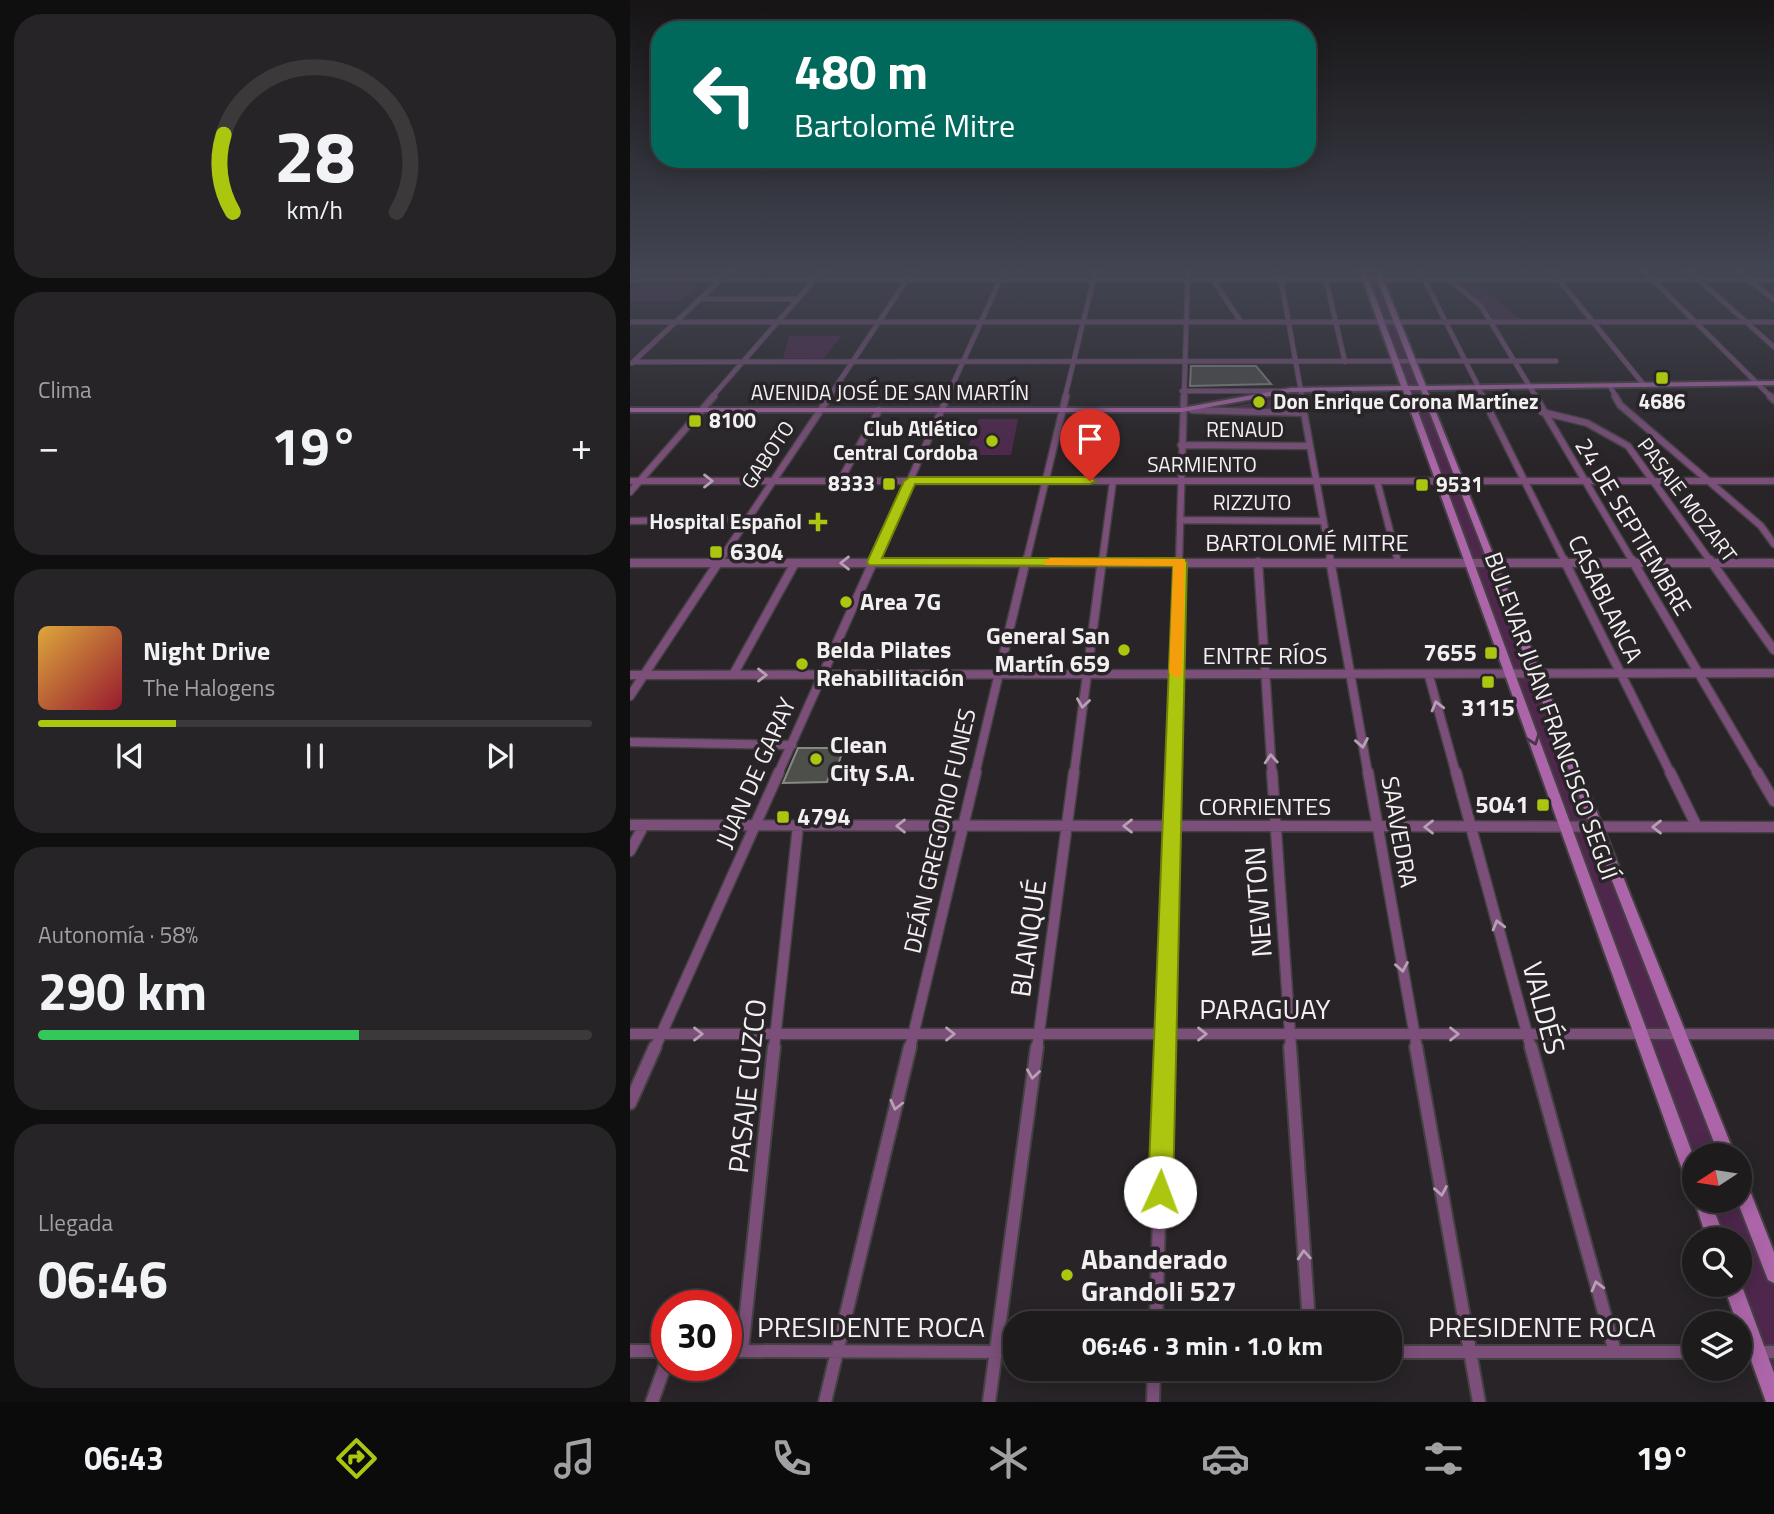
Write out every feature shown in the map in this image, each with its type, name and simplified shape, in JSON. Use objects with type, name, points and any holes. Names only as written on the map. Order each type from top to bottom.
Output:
[{"type":"main road","name":"BULEVAR JUAN FRANCISCO SEGUÍ","points":[[1385,334],[1682,1147]]},
{"type":"main road","name":"BULEVAR JUAN FRANCISCO SEGUÍ","points":[[1402,334],[1722,1143]]},
{"type":"main road","name":"AVENIDA JOSÉ DE SAN MARTÍN","points":[[630,410],[1192,410],[1300,390],[1774,381]]},
{"type":"main road","name":"AVENIDA JOSÉ DE SAN MARTÍN","points":[[1526,385],[1610,386],[1642,383]]},
{"type":"main road","points":[[1750,1213],[1774,1274]]},
{"type":"main road","points":[[1737,1297],[1774,1399]]},
{"type":"street","points":[[631,363],[662,334]]},
{"type":"street","points":[[630,492],[765,334]]},
{"type":"street","name":"GABOTO","points":[[630,696],[871,334]]},
{"type":"street","name":"JUAN DE GARAY","points":[[630,1103],[976,334]]},
{"type":"street","name":"DEÁN GREGORIO FUNES","points":[[825,1402],[1081,334]]},
{"type":"street","points":[[1156,1311],[1177,676],[1185,334]]},
{"type":"street","name":"SAAVEDRA","points":[[1291,334],[1479,1402]]},
{"type":"street","points":[[1339,334],[1345,362]]},
{"type":"street","name":"CASABLANCA","points":[[1452,334],[1697,827]]},
{"type":"street","name":"24 DE SEPTIEMBRE","points":[[1499,334],[1526,385],[1774,801]]},
{"type":"street","points":[[1603,334],[1642,383]]},
{"type":"street","points":[[1708,334],[1774,400]]},
{"type":"street","points":[[1760,334],[1774,347]]},
{"type":"street","points":[[631,363],[1556,361]]},
{"type":"street","points":[[1610,386],[1620,405],[1761,526],[1774,544]]},
{"type":"street","name":"AVENIDA JOSÉ DE SAN MARTÍN","points":[[1182,391],[1284,391]]},
{"type":"street","points":[[840,481],[879,410]]},
{"type":"street","name":"AVENIDA JOSÉ DE SAN MARTÍN","points":[[1192,410],[1217,413],[1304,413]]},
{"type":"street","name":"PASAJE MOZART","points":[[1542,412],[1582,420],[1616,436],[1656,481],[1774,650]]},
{"type":"street","name":"RENAUD","points":[[1181,445],[1310,446]]},
{"type":"street","name":"SARMIENTO","points":[[630,481],[1774,481]]},
{"type":"street","name":"BLANQUÉ","points":[[989,1402],[1113,481]]},
{"type":"street","points":[[1377,481],[1398,562]]},
{"type":"street","points":[[630,521],[747,519]]},
{"type":"street","name":"RIZZUTO","points":[[1180,520],[1323,521]]},
{"type":"street","name":"NEWTON","points":[[1258,562],[1308,1311]]},
{"type":"street","name":"BARTOLOMÉ MITRE","points":[[630,563],[1774,564]]},
{"type":"street","points":[[733,675],[795,563]]},
{"type":"street","name":"ENTRE RÍOS","points":[[630,675],[1510,676],[1536,673],[1774,673]]},
{"type":"street","name":"VALDÉS","points":[[1429,676],[1615,1352]]},
{"type":"street","points":[[630,743],[792,745]]},
{"type":"street","name":"CORRIENTES","points":[[630,825],[1774,827]]},
{"type":"street","points":[[630,850],[644,825]]},
{"type":"street","name":"PASAJE CUZCO","points":[[742,1351],[778,1034],[798,826]]},
{"type":"street","name":"PARAGUAY","points":[[630,1034],[1774,1034]]},
{"type":"street","points":[[630,1351],[651,1351]]},
{"type":"street","name":"PRESIDENTE ROCA","points":[[742,1351],[1003,1352]]},
{"type":"street","name":"PRESIDENTE ROCA","points":[[1402,1352],[1682,1352]]},
{"type":"street","points":[[652,1402],[660,1381]]},
{"type":"street","points":[[1153,1402],[1154,1381]]},
{"type":"shaded area","points":[[1386,334],[1402,334],[1722,1143],[1682,1143],[1682,1147]]},
{"type":"shaded area","points":[[789,336],[841,336],[824,358],[783,358]]},
{"type":"shaded area","points":[[1287,396],[1291,410],[1215,410]]},
{"type":"shaded area","name":"Club Atlético Central Cordoba","points":[[979,419],[1018,419],[1011,455],[965,455]]},
{"type":"shaded area","points":[[1706,1213],[1750,1213],[1774,1274],[1774,1399],[1752,1325],[1752,1311],[1748,1311],[1744,1297],[1752,1297],[1752,1227],[1712,1227]]},
{"type":"building","points":[[1191,366],[1256,366],[1271,384],[1190,386]]},
{"type":"building","name":"Clean City S.A.","points":[[798,748],[844,748],[836,770],[831,770],[827,782],[783,783]]},
{"type":"slow traffic","points":[[1050,562],[1180,562],[1177,673]]},
{"type":"place","name":"4686","points":[[1662,378]]},
{"type":"place","name":"Don Enrique Corona Martínez","points":[[1259,402]]},
{"type":"place","name":"8100","points":[[695,421]]},
{"type":"place","name":"Club Atlético Central Cordoba","points":[[992,441]]},
{"type":"place","name":"8333","points":[[889,484]]},
{"type":"place","name":"9531","points":[[1422,485]]},
{"type":"place","name":"Hospital Español","points":[[818,522]]},
{"type":"place","name":"6304","points":[[716,552]]},
{"type":"place","name":"Area 7G","points":[[846,602]]},
{"type":"place","name":"General San Martín 659","points":[[1124,650]]},
{"type":"place","name":"7655","points":[[1491,653]]},
{"type":"place","name":"Belda Pilates Rehabilitación","points":[[802,664]]},
{"type":"place","name":"3115","points":[[1488,682]]},
{"type":"place","name":"Clean City S.A.","points":[[816,759]]},
{"type":"place","name":"5041","points":[[1543,805]]},
{"type":"place","name":"4794","points":[[783,817]]},
{"type":"place","name":"Abanderado Grandoli 527","points":[[1067,1275]]},
{"type":"route","points":[[1090,481],[910,481],[874,562],[1180,562],[1160,1192]]}]
